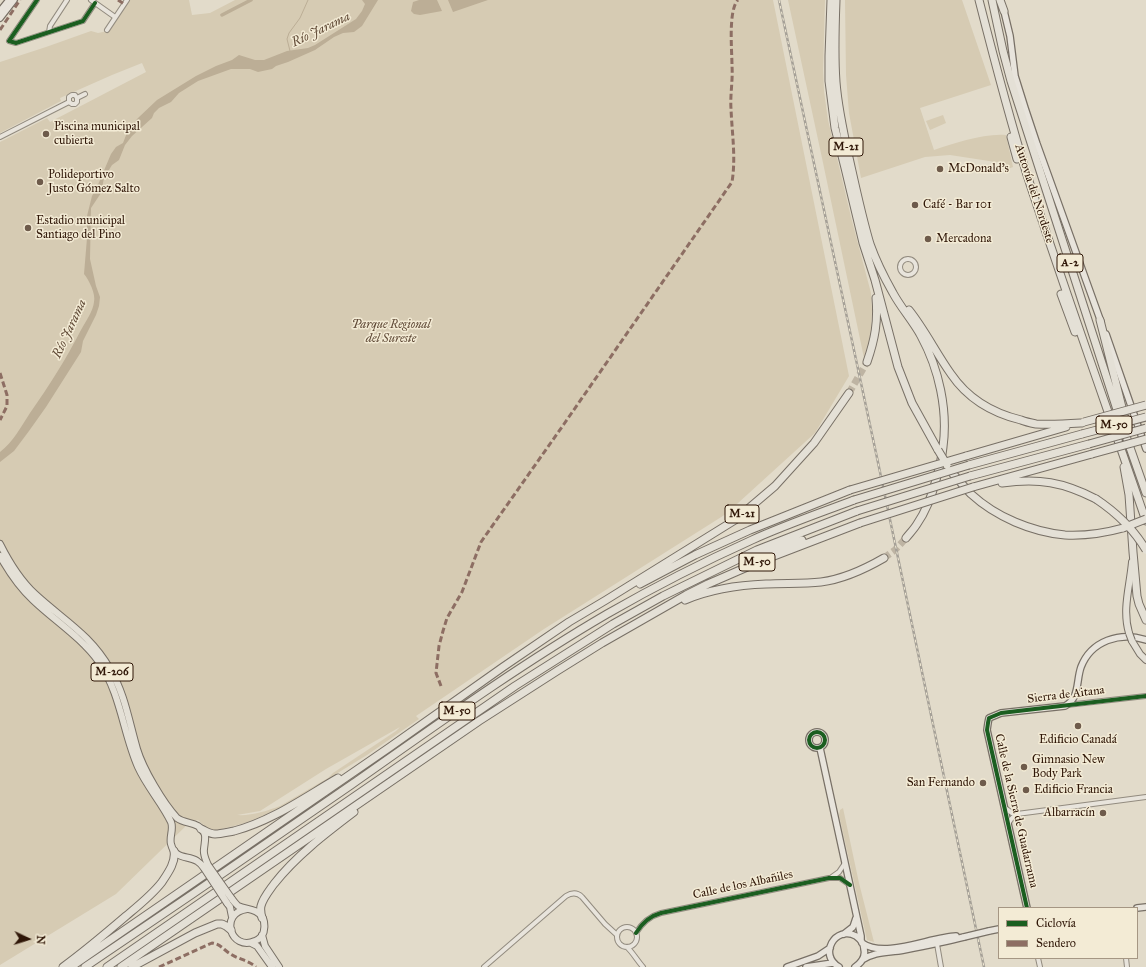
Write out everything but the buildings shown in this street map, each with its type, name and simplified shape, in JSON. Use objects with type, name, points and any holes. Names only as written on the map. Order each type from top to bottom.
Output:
[{"type":"highway","name":"M-21","points":[[831,0],[829,81],[833,114],[846,176],[876,295],[876,334],[867,362]]},
{"type":"highway","name":"M-21","points":[[838,0],[836,81],[839,109],[853,176],[870,244],[880,270],[893,294],[928,348],[939,380],[944,413],[943,447],[934,488],[928,505],[917,524],[906,538]]},
{"type":"highway","name":"Autovía del Nordeste","points":[[979,0],[1008,113],[1027,174],[1146,520]]},
{"type":"highway","name":"Autovía del Nordeste","points":[[992,0],[1011,81],[1120,419],[1146,493]]},
{"type":"highway","points":[[1000,0],[1004,11]]},
{"type":"highway","points":[[1008,113],[1009,125],[1017,160]]},
{"type":"highway","name":"M-21","points":[[868,259],[898,367],[912,403],[953,474],[972,495],[1010,520],[1036,530],[1066,535],[1098,533],[1123,528],[1146,520]]},
{"type":"highway","points":[[890,287],[916,319],[951,375],[969,395],[982,405],[994,412],[1035,424],[1058,425],[1083,423]]},
{"type":"highway","points":[[1061,294],[1090,370],[1096,378]]},
{"type":"highway","points":[[1100,320],[1140,475]]},
{"type":"highway","name":"M-21","points":[[606,600],[734,520],[775,486],[814,443],[849,393]]},
{"type":"highway","name":"M-50","points":[[71,967],[503,667],[563,626],[606,600],[743,533],[850,490],[1146,405]]},
{"type":"highway","name":"M-50","points":[[86,967],[418,738],[563,641],[646,592],[698,565],[802,519],[854,500],[969,465],[1146,417]]},
{"type":"highway","name":"M-50","points":[[107,967],[515,686],[569,651],[663,596],[782,539],[857,511],[970,476],[1146,428]]},
{"type":"highway","name":"M-50","points":[[121,967],[479,721],[602,643],[686,595],[761,560],[860,523],[976,487],[1146,439]]},
{"type":"highway","points":[[1119,441],[1129,495],[1137,596],[1146,620]]},
{"type":"highway","points":[[976,487],[1013,482],[1045,481],[1082,492],[1111,509],[1126,522],[1140,539],[1146,550]]},
{"type":"highway","points":[[737,560],[746,559],[785,545],[860,523]]},
{"type":"highway","points":[[658,612],[705,593],[737,586],[822,582],[843,577],[866,569],[884,558]]},
{"type":"highway","points":[[201,828],[210,833],[220,834],[242,829],[257,823],[276,814],[340,777],[403,737]]},
{"type":"highway","points":[[262,918],[260,911],[264,899],[281,874],[297,858],[328,832],[428,757]]},
{"type":"highway","points":[[63,967],[89,948],[145,900],[162,882],[172,865],[175,854],[174,851]]},
{"type":"highway","points":[[132,967],[195,933],[217,924],[222,924],[230,930]]},
{"type":"main road","name":"M-206","points":[[0,544],[23,581],[35,594],[87,638],[105,660],[124,698],[138,751],[148,775],[174,814],[181,821],[195,824],[201,828]]},
{"type":"main road","points":[[1133,552],[1126,607],[1126,624],[1132,641],[1140,654],[1146,660]]},
{"type":"main road","name":"M-206","points":[[0,556],[18,585],[92,652],[106,674],[118,699],[129,742],[138,767],[152,792],[170,818],[173,827],[171,841],[174,851]]},
{"type":"main road","points":[[172,834],[180,825],[187,823]]},
{"type":"main road","points":[[201,828],[205,834],[206,841],[204,849],[206,866],[230,901],[247,909],[258,912],[262,918],[265,925],[262,935],[258,940],[251,943],[238,941],[230,930],[232,917],[240,910],[247,909]]},
{"type":"main road","points":[[190,858],[197,856],[204,849]]},
{"type":"main road","points":[[174,851],[183,857],[196,860],[206,866]]},
{"type":"main road","points":[[230,901],[232,917]]},
{"type":"main road","points":[[262,935],[265,946],[279,967]]},
{"type":"main road","points":[[251,943],[257,946],[272,967]]},
{"type":"street","points":[[0,11],[9,0]]},
{"type":"street","points":[[0,18],[14,0]]},
{"type":"street","points":[[37,0],[9,41],[16,43],[83,21],[95,3]]},
{"type":"street","points":[[49,32],[50,26],[67,0]]},
{"type":"street","points":[[91,0],[115,17]]},
{"type":"street","points":[[107,30],[127,0]]},
{"type":"street","points":[[1004,11],[1010,36],[1015,76],[1025,108],[1146,449]]},
{"type":"street","points":[[0,137],[69,102],[72,104],[76,103],[78,100],[77,98],[85,94]]},
{"type":"street","points":[[1065,706],[1073,699],[1076,692],[1081,667],[1096,647],[1109,640],[1122,636],[1146,640]]},
{"type":"street","name":"Sierra de Aitana","points":[[989,718],[1000,713],[1146,696]]},
{"type":"street","name":"Calle de la Sierra de Guadarrama","points":[[989,718],[987,730],[1027,907]]},
{"type":"street","points":[[820,748],[864,948],[864,954],[859,965]]},
{"type":"street","points":[[1004,807],[1012,813],[1017,814],[1146,797]]},
{"type":"street","points":[[1008,824],[1017,814]]},
{"type":"street","name":"Calle de los Albañiles","points":[[829,878],[839,872],[845,863]]},
{"type":"street","name":"Calle de los Albañiles","points":[[631,928],[642,924],[651,917],[661,913],[829,878],[840,878],[850,885]]},
{"type":"street","points":[[484,967],[566,896],[577,894],[582,897],[608,927],[615,932],[618,941],[622,945],[628,947],[643,967]]},
{"type":"street","points":[[839,967],[833,963],[830,958],[830,948],[832,942],[835,938],[844,934],[853,927],[857,915]]},
{"type":"street","name":"Calle de los Albañiles","points":[[636,933],[642,924]]},
{"type":"street","points":[[617,935],[623,928],[628,927],[636,933],[637,936],[635,942],[628,947]]},
{"type":"street","points":[[859,965],[870,956],[876,954],[937,944],[998,929]]},
{"type":"street","points":[[844,934],[854,935],[869,947],[879,948],[903,946],[953,936],[964,937]]},
{"type":"street","points":[[927,942],[937,944],[945,938]]},
{"type":"street","points":[[937,944],[941,967]]},
{"type":"street","points":[[787,967],[818,956],[830,948]]},
{"type":"street","points":[[806,967],[833,963]]},
{"type":"green space","name":"Parque Regional del Sureste","points":[[130,0],[189,0],[192,15],[210,13],[235,0],[773,0],[849,376],[815,433],[726,514],[544,629],[416,716],[419,719],[367,755],[287,804],[266,815],[245,823],[214,831],[209,830],[198,820],[190,822],[116,894],[0,965],[0,142],[47,118],[50,122],[146,72],[142,63],[112,75],[60,98],[61,101],[0,133],[0,62],[91,31],[98,33],[108,31]],"holes":[[[400,727],[333,773],[328,778],[280,806],[259,813],[237,815],[260,811],[326,769]]]},
{"type":"green space","points":[[788,0],[825,0],[823,70],[828,120],[871,293],[871,329],[869,347],[864,358],[822,158]]},
{"type":"green space","points":[[845,0],[962,0],[991,85],[920,108],[934,150],[979,137],[1006,135],[1013,167],[1008,169],[1002,163],[950,155],[925,157],[861,178],[849,113],[846,75]]},
{"type":"green space","points":[[943,115],[946,123],[930,130],[926,121]]},
{"type":"green space","points":[[843,808],[859,883],[874,942],[867,940],[839,815],[840,810]]},
{"type":"shaded area","points":[[362,0],[378,0],[362,26],[354,32],[343,33],[334,37],[315,50],[272,69],[258,72],[250,69],[231,69],[198,81],[179,93],[171,102],[159,108],[154,113],[152,118],[132,136],[125,145],[119,160],[112,165],[104,178],[101,193],[91,208],[90,259],[100,297],[96,315],[83,341],[81,352],[46,407],[14,451],[0,462],[0,452],[9,444],[51,383],[92,309],[94,295],[90,283],[84,274],[87,216],[92,196],[111,154],[116,147],[123,143],[128,130],[157,100],[196,76],[232,60],[239,55],[255,60],[264,60],[287,51],[308,48],[315,45],[356,19],[365,4]]},
{"type":"shaded area","points":[[419,0],[437,0],[442,11],[420,15],[414,14],[411,11],[413,2]]},
{"type":"shaded area","points":[[448,0],[488,0],[453,12]]},
{"type":"waterway","points":[[222,15],[251,0]]},
{"type":"waterway","name":"Río Jarama","points":[[290,51],[287,39],[289,33],[300,18],[308,0]]},
{"type":"tunnel","points":[[849,393],[867,362]]},
{"type":"tunnel","points":[[884,558],[895,550],[906,538]]},
{"type":"railway","points":[[779,0],[984,967]]},
{"type":"marked path","points":[[0,30],[20,0]]},
{"type":"marked path","points":[[118,0],[124,4]]},
{"type":"marked path","points":[[441,686],[436,673],[439,646],[443,631],[447,618],[462,592],[481,542],[732,182],[734,155],[731,104],[731,31],[733,12],[738,0]]},
{"type":"marked path","points":[[0,373],[7,395],[7,406],[0,420]]},
{"type":"marked path","points":[[159,967],[212,943],[256,967]]},
{"type":"cycle path","points":[[37,0],[9,41],[16,43],[83,21],[95,3]]},
{"type":"cycle path","points":[[1027,907],[987,730],[989,718],[1001,713],[1146,696]]},
{"type":"cycle path","points":[[814,732],[820,732],[825,737],[825,740],[823,746],[820,748],[814,748],[809,743],[809,737],[814,732]]},
{"type":"cycle path","points":[[636,933],[647,920],[661,913],[829,878],[840,878],[850,885]]},
{"type":"place","name":"Piscina municipal cubierta","points":[[46,134]]},
{"type":"place","name":"McDonald's","points":[[940,169]]},
{"type":"place","name":"Polideportivo Justo Gómez Salto","points":[[40,182]]},
{"type":"place","name":"Café - Bar 101","points":[[915,205]]},
{"type":"place","name":"Estadio municipal Santiago del Pino","points":[[28,228]]},
{"type":"place","name":"Mercadona","points":[[928,239]]},
{"type":"place","name":"Edificio Canadá","points":[[1078,726]]},
{"type":"place","name":"Gimnasio New Body Park","points":[[1024,767]]},
{"type":"place","name":"San Fernando","points":[[983,783]]},
{"type":"place","name":"Edificio Francia","points":[[1026,790]]},
{"type":"place","name":"Albarracín","points":[[1103,813]]}]
